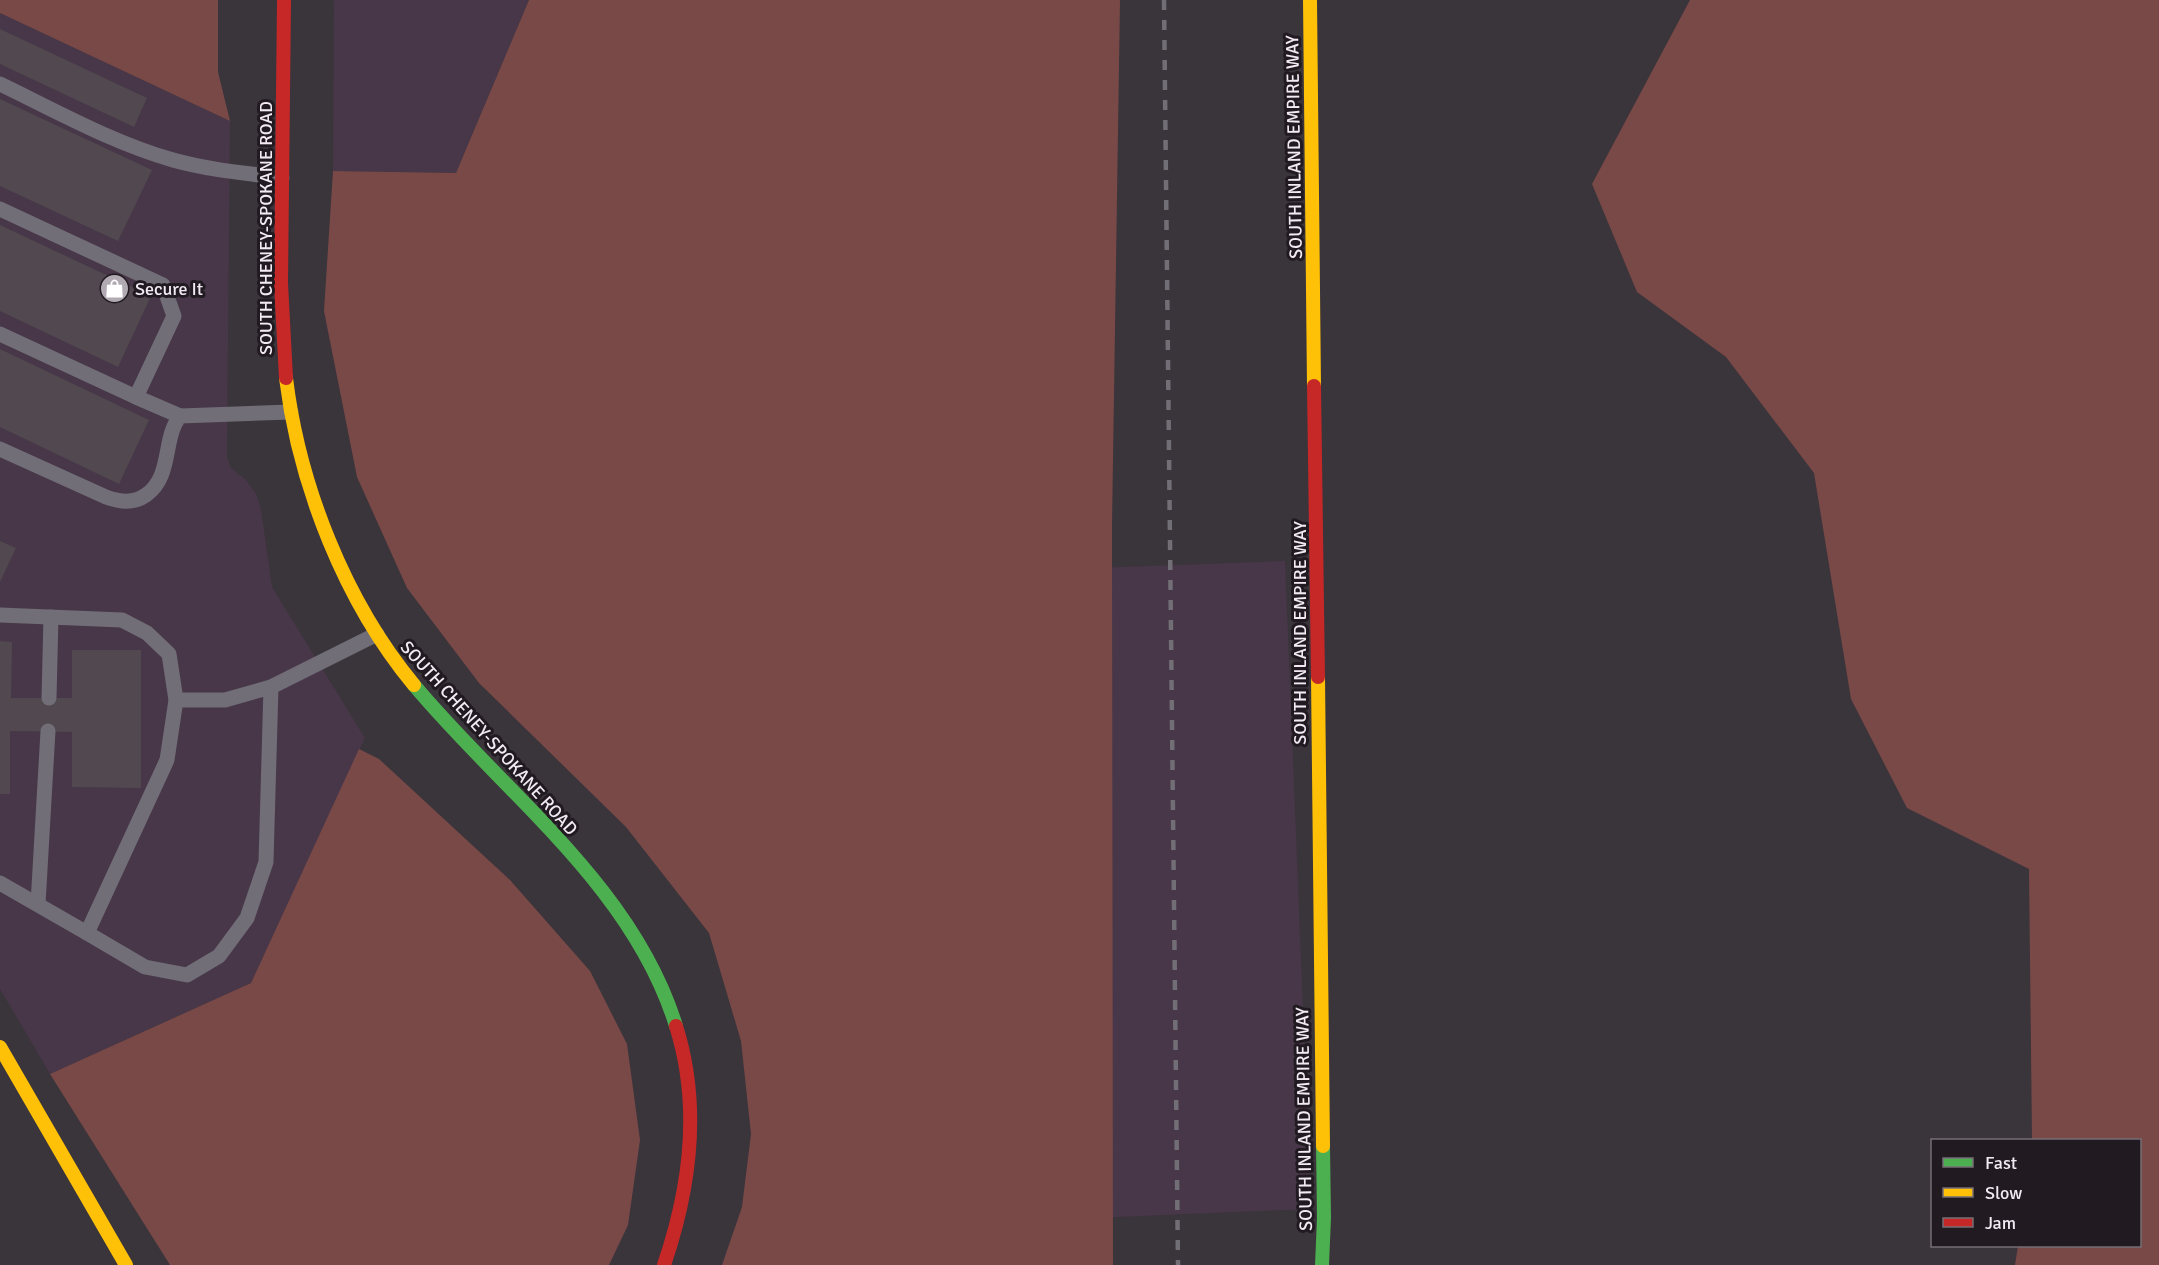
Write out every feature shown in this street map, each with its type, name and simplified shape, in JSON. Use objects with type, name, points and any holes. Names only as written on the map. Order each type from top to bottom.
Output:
[{"type":"main road","name":"SOUTH CHENEY-SPOKANE ROAD","points":[[284,0],[281,279],[284,356],[291,412],[303,466],[324,528],[381,642],[417,689],[584,871],[622,917],[644,950],[665,993],[680,1040],[688,1085],[690,1138],[686,1185],[664,1265]]},
{"type":"main road","name":"SOUTH INLAND EMPIRE WAY","points":[[1310,0],[1318,578],[1324,1218],[1322,1265]]},
{"type":"main road","points":[[0,1047],[126,1265]]},
{"type":"lane","points":[[0,84],[111,137],[171,159],[208,169],[282,178]]},
{"type":"lane","points":[[0,209],[163,285],[174,316],[136,398]]},
{"type":"lane","points":[[0,334],[136,398],[180,416],[291,412]]},
{"type":"lane","points":[[0,448],[106,497],[121,502],[139,500],[152,490],[163,474],[173,424],[180,416]]},
{"type":"lane","points":[[0,615],[122,620],[147,633],[169,654],[176,700],[167,760],[87,933]]},
{"type":"lane","points":[[49,698],[51,617]]},
{"type":"lane","points":[[176,700],[225,700],[271,687],[377,633]]},
{"type":"lane","points":[[0,883],[145,968],[187,975],[219,956],[247,918],[266,862],[271,687]]},
{"type":"lane","points":[[38,904],[48,731]]},
{"type":"shaded area","points":[[0,0],[218,0],[218,72],[230,121],[0,13]]},
{"type":"shaded area","points":[[334,0],[529,0],[456,173],[333,171]]},
{"type":"shaded area","points":[[529,0],[1120,0],[1112,526],[1113,1265],[722,1265],[742,1207],[751,1134],[741,1041],[709,933],[626,827],[479,683],[407,588],[357,477],[324,311],[333,171],[456,173]]},
{"type":"shaded area","points":[[1690,0],[2159,0],[2159,1265],[2015,1265],[2018,1247],[2141,1247],[2141,1139],[2032,1139],[2029,869],[1907,808],[1851,699],[1814,473],[1726,357],[1637,292],[1592,184]]},
{"type":"shaded area","points":[[0,13],[230,121],[227,457],[231,468],[245,479],[256,494],[261,509],[272,587],[365,738],[251,983],[50,1074],[0,989]]},
{"type":"shaded area","points":[[1285,561],[1311,1209],[1094,1218],[1068,569]]},
{"type":"shaded area","points":[[359,749],[379,759],[510,880],[590,971],[627,1044],[640,1140],[628,1225],[609,1265],[170,1265],[50,1074],[251,983]]},
{"type":"building","points":[[0,29],[147,98],[134,127],[0,64]]},
{"type":"building","points":[[0,99],[152,170],[118,241],[0,186]]},
{"type":"building","points":[[0,225],[151,296],[118,367],[0,311]]},
{"type":"building","points":[[0,349],[149,420],[119,484],[0,427]]},
{"type":"building","points":[[0,541],[16,548],[0,582]]},
{"type":"building","points":[[0,641],[12,642],[11,698],[72,698],[72,650],[141,650],[141,788],[72,787],[72,732],[10,731],[10,794],[0,794]]},
{"type":"railway","points":[[1164,0],[1178,1265]]},
{"type":"traffic: fast","points":[[414,685],[563,844],[598,885],[630,929],[656,976],[676,1026]]},
{"type":"traffic: fast","points":[[1322,1265],[1323,1146]]},
{"type":"traffic: slow","points":[[1310,0],[1314,386]]},
{"type":"traffic: slow","points":[[286,378],[292,419],[302,459],[329,540],[367,617],[389,652],[414,685]]},
{"type":"traffic: slow","points":[[1318,677],[1323,1146]]},
{"type":"traffic: slow","points":[[0,1047],[126,1265]]},
{"type":"traffic: jam","points":[[284,0],[281,283],[286,378]]},
{"type":"traffic: jam","points":[[1314,386],[1318,677]]},
{"type":"traffic: jam","points":[[664,1265],[680,1207],[689,1147],[688,1086],[684,1056],[676,1026]]},
{"type":"place","name":"Secure It","points":[[114,289]]}]
